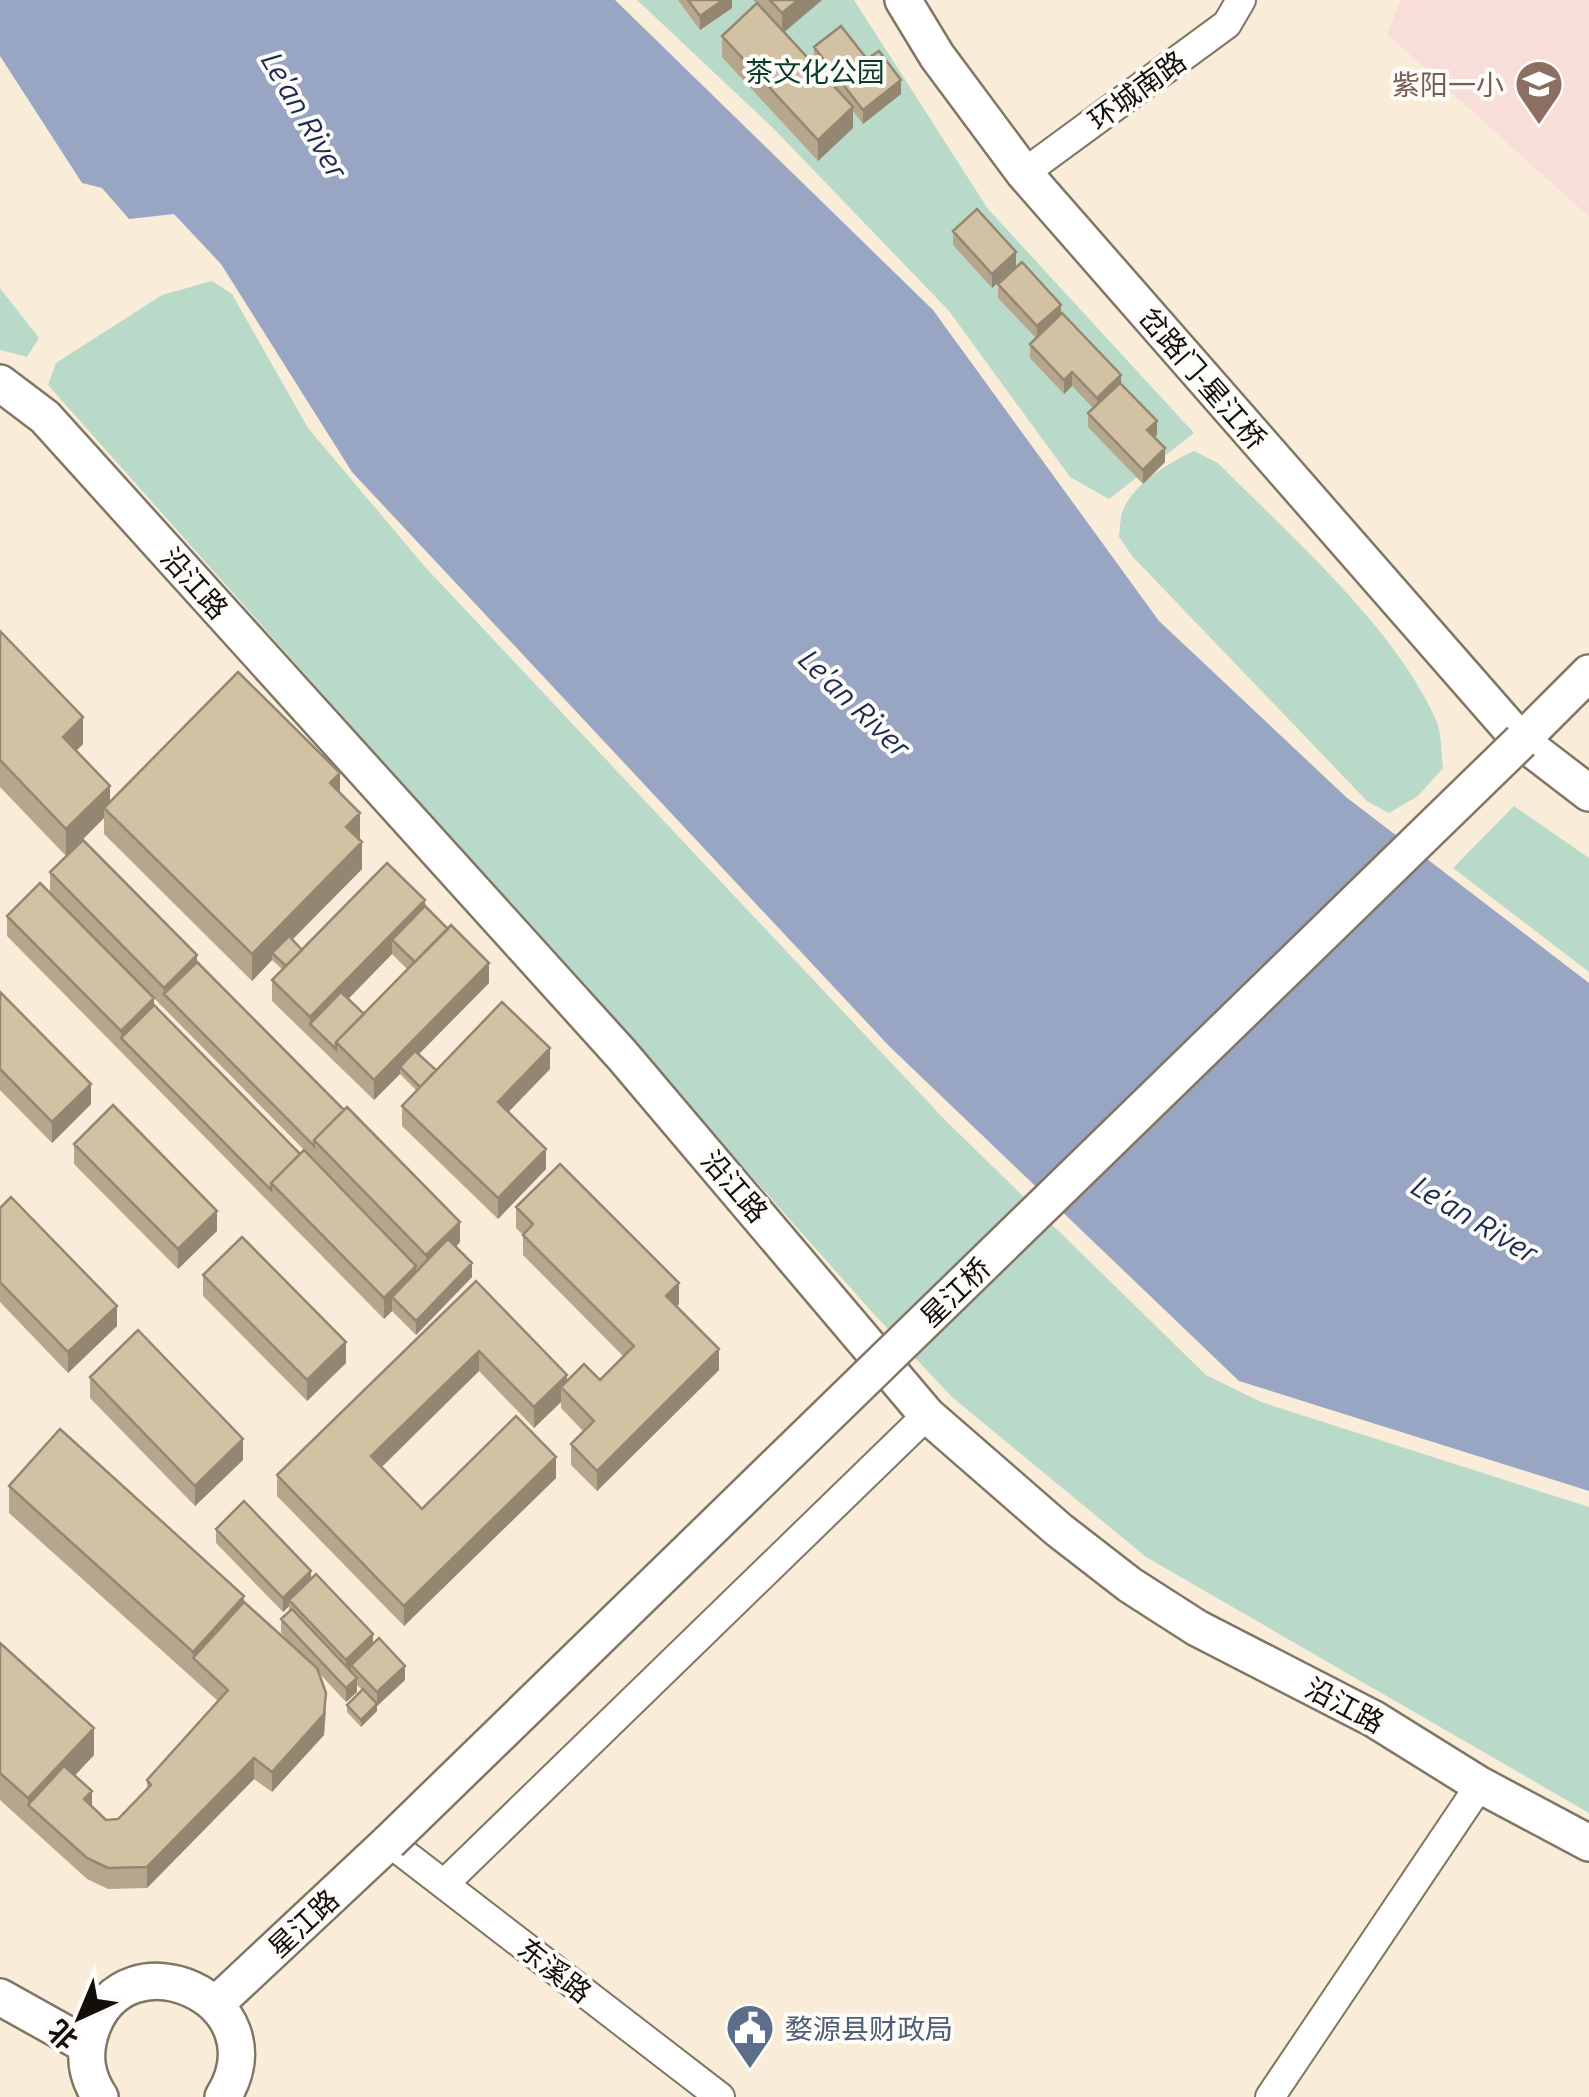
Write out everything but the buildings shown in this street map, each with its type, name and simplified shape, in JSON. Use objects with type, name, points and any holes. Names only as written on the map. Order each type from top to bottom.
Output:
[{"type":"street","name":"岔路门-星江桥","points":[[904,0],[937,56],[1024,173],[1522,742],[1589,793]]},
{"type":"street","name":"环城南路","points":[[1024,173],[1227,24],[1241,0]]},
{"type":"street","name":"沿江路","points":[[0,383],[45,417],[609,1040],[828,1294],[926,1415],[1058,1530],[1130,1585],[1198,1628],[1374,1719],[1480,1785],[1589,1843]]},
{"type":"street","points":[[1522,742],[1589,674]]},
{"type":"street","name":"星江桥","points":[[389,1842],[1522,742]]},
{"type":"street","points":[[444,1884],[926,1415]]},
{"type":"street","points":[[1270,2097],[1480,1785]]},
{"type":"street","name":"东溪路","points":[[389,1842],[720,2097]]},
{"type":"street","name":"星江路","points":[[216,2004],[389,1842]]},
{"type":"street","points":[[100,2097],[86,2066],[86,2045],[94,2022],[108,2002],[127,1988],[150,1981],[174,1982],[197,1989],[216,2004],[228,2022],[236,2043],[236,2065],[224,2097]]},
{"type":"street","points":[[0,1998],[86,2045]]},
{"type":"shaded area","name":"紫阳一小","points":[[1400,0],[1589,0],[1589,217],[1387,34]]},
{"type":"green space","name":"茶文化公园","points":[[637,0],[854,0],[988,209],[1194,433],[1109,499],[1070,477],[949,311],[774,129]]},
{"type":"green space","points":[[212,281],[232,294],[308,428],[426,568],[945,1120],[1206,1375],[1261,1402],[1589,1507],[1589,1813],[1146,1557],[952,1397],[872,1312],[48,385],[56,363],[162,295]]},
{"type":"green space","points":[[0,288],[39,338],[27,357],[0,350]]},
{"type":"green space","points":[[1194,451],[1218,463],[1308,552],[1369,618],[1419,687],[1439,727],[1443,768],[1418,796],[1389,813],[1367,801],[1132,556],[1119,537],[1122,513],[1133,493],[1163,468]]},
{"type":"green space","points":[[1514,806],[1589,858],[1589,972],[1453,868]]},
{"type":"water","name":"Le'an River","points":[[0,0],[615,0],[933,310],[1159,621],[1346,797],[1589,983],[1589,1491],[1239,1381],[889,1046],[352,472],[221,264],[174,214],[129,219],[102,188],[82,183],[0,56]]},
{"type":"place","name":"紫阳一小","points":[[1539,126]]},
{"type":"place","name":"婺源县财政局","points":[[750,2070]]}]
